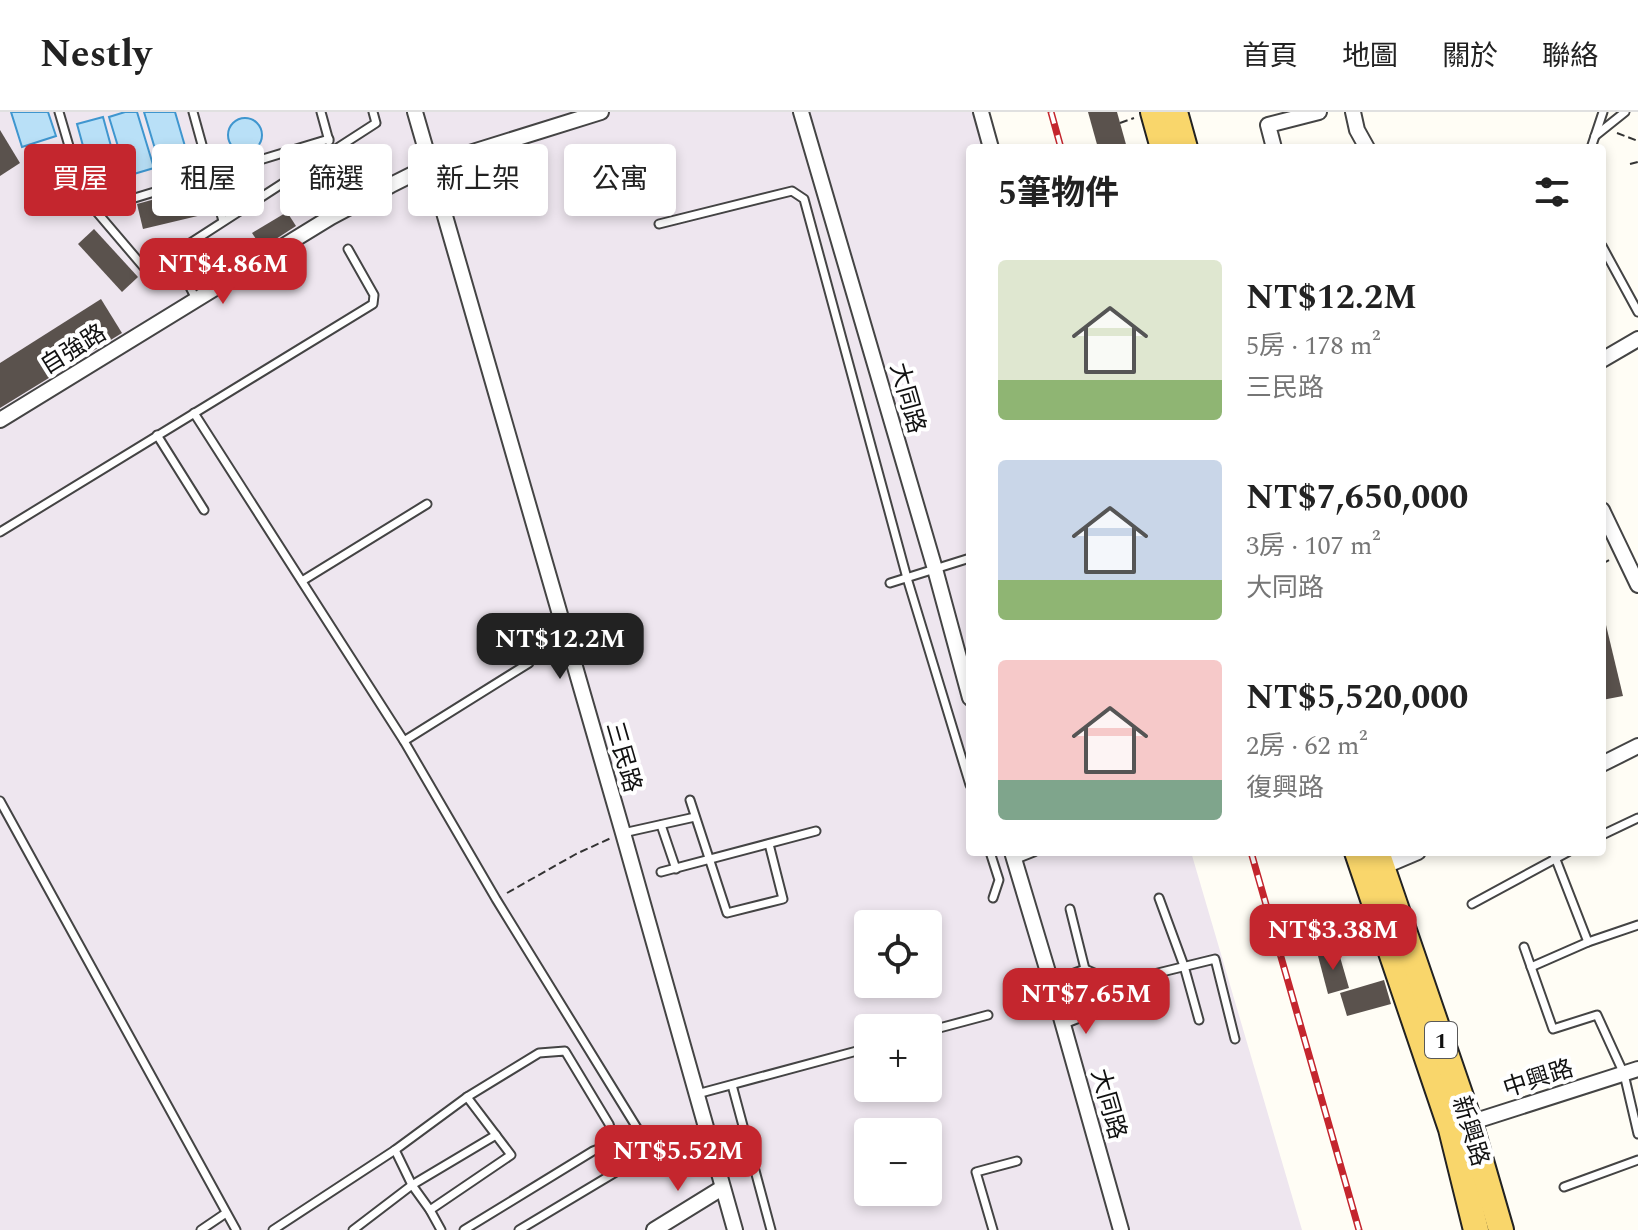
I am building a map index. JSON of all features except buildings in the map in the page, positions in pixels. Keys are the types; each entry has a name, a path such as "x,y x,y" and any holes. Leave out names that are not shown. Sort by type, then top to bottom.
{"main road":[{"path":"1175,112 1184,144"},
{"path":"1147,114 1161,144"},
{"name":"新興路","path":"1370,861 1460,1126 1501,1230"},
{"name":"新興路","path":"1460,1126 1476,1230"}],"street":[{"name":"三民路","path":"415,112 425,144"},
{"name":"自強路","path":"498,144 601,112"},
{"name":"大同路","path":"801,112 966,683"},
{"path":"981,112 990,144"},
{"path":"1273,144 1268,125 1319,112"},
{"path":"1353,112 1357,130 1365,144"},
{"name":"自強路","path":"0,420 331,217 408,177"},
{"name":"三民路","path":"446,216 735,1230"},
{"path":"1606,358 1638,339"},
{"path":"1606,518 1638,585"},
{"path":"1606,762 1638,746"},
{"name":"大同路","path":"1013,856 1121,1230"},
{"path":"1370,861 1397,856"},
{"name":"中興路","path":"1460,1126 1631,1071"},
{"path":"654,1230 722,1188"}],"lane":[{"path":"60,112 69,144"},
{"path":"193,112 202,144"},
{"path":"321,112 330,144"},
{"path":"344,144 376,123 373,112"},
{"path":"1592,144 1603,112"},
{"path":"1595,136 1625,112"},
{"path":"264,159 329,139"},
{"path":"100,216 147,271 280,185"},
{"path":"659,224 792,191 804,199 907,578 966,772"},
{"path":"222,216 223,221"},
{"path":"0,532 373,304 374,295 348,249"},
{"path":"1606,253 1638,312"},
{"path":"173,254 196,299"},
{"path":"194,413 404,741 496,899 642,1136 636,1160 519,1230"},
{"path":"157,435 204,510"},
{"path":"302,581 427,504"},
{"path":"890,583 966,559"},
{"path":"404,741 529,663"},
{"path":"690,800 727,913 783,899 769,844"},
{"path":"0,801 236,1230"},
{"path":"623,833 695,817"},
{"path":"1606,833 1638,818"},
{"path":"661,825 676,869"},
{"path":"661,872 816,831"},
{"path":"991,856 999,880 993,898"},
{"path":"1472,904 1552,856"},
{"path":"1554,856 1588,942"},
{"path":"1159,898 1184,966 1199,1020"},
{"path":"1070,909 1085,969"},
{"path":"1531,967 1588,942 1638,925"},
{"path":"1524,947 1553,1029 1597,1015 1631,1071 1638,1134"},
{"path":"1051,982 1085,969 1117,983 1215,959 1235,1039"},
{"path":"1063,1024 1100,1010 1117,983"},
{"path":"942,1027 988,1015"},
{"path":"273,1230 395,1150 467,1097 539,1053 565,1051 609,1124 615,1143 593,1151 464,1230"},
{"path":"697,1094 854,1052"},
{"path":"732,1085 771,1230"},
{"path":"430,1210 511,1155 467,1097"},
{"path":"353,1230 412,1185 496,1135"},
{"path":"395,1150 412,1185 441,1230"},
{"path":"1564,1187 1638,1160"},
{"path":"993,1230 976,1172 1017,1161"},
{"path":"201,1230 226,1213"}],"path":[{"path":"1120,123 1147,114"},
{"path":"1604,129 1638,141"},
{"path":"1630,164 1638,162"},
{"path":"496,899 576,854 623,833"}],"shaded area":[{"path":"0,112 973,112 983,144 966,144 966,856 1192,856 1302,1230 0,1230"}],"water":[{"path":"11,112 48,112 56,136 22,147"},
{"path":"137,112 152,169 136,173 136,144 117,144 109,117"},
{"path":"144,112 175,112 184,144 154,144"},
{"path":"103,117 110,144 82,144 77,124"},
{"path":"238,119 252,119 261,128 259,144 229,142 229,128"}],"railway":[{"path":"1051,112 1060,144"},
{"path":"1252,856 1359,1230"}]}
